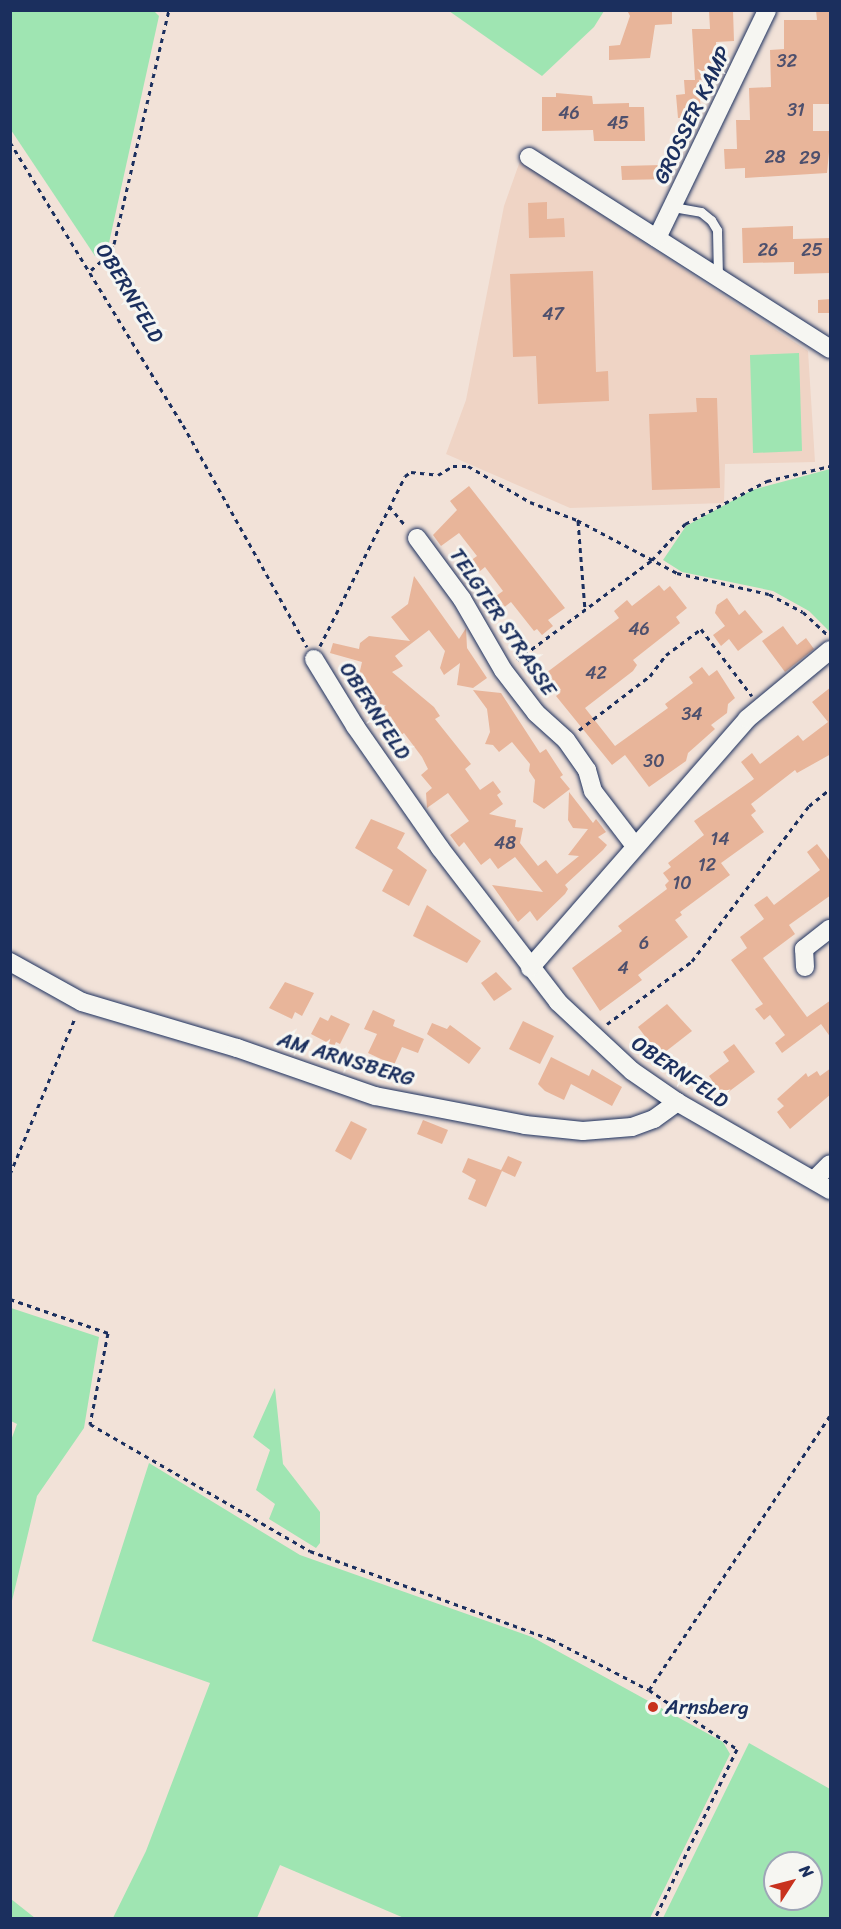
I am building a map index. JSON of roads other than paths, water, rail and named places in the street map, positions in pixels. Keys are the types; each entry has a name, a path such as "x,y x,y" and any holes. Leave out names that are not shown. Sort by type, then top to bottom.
{"street":[{"name":"GROSSER KAMP","path":"657,238 767,10"},
{"path":"529,157 831,349"},
{"name":"TELGTER STRASSE","path":"417,538 462,598 503,670 536,713 566,740 587,770 593,791 636,846"},
{"path":"530,968 760,707 831,650"},
{"name":"OBERNFELD","path":"314,658 421,820 530,968 591,1036 632,1071 677,1102 831,1190"},
{"path":"805,967 804,949 831,929"},
{"name":"AM ARNSBERG","path":"10,962 82,1002 237,1048 375,1096 525,1125 583,1131 632,1127 654,1119 677,1102"},
{"path":"815,1179 831,1164"}],"lane":[{"path":"673,207 701,212 711,220 717,230 718,277"}],"place":[{"name":"Arnsberg","path":"653,1707"}]}
